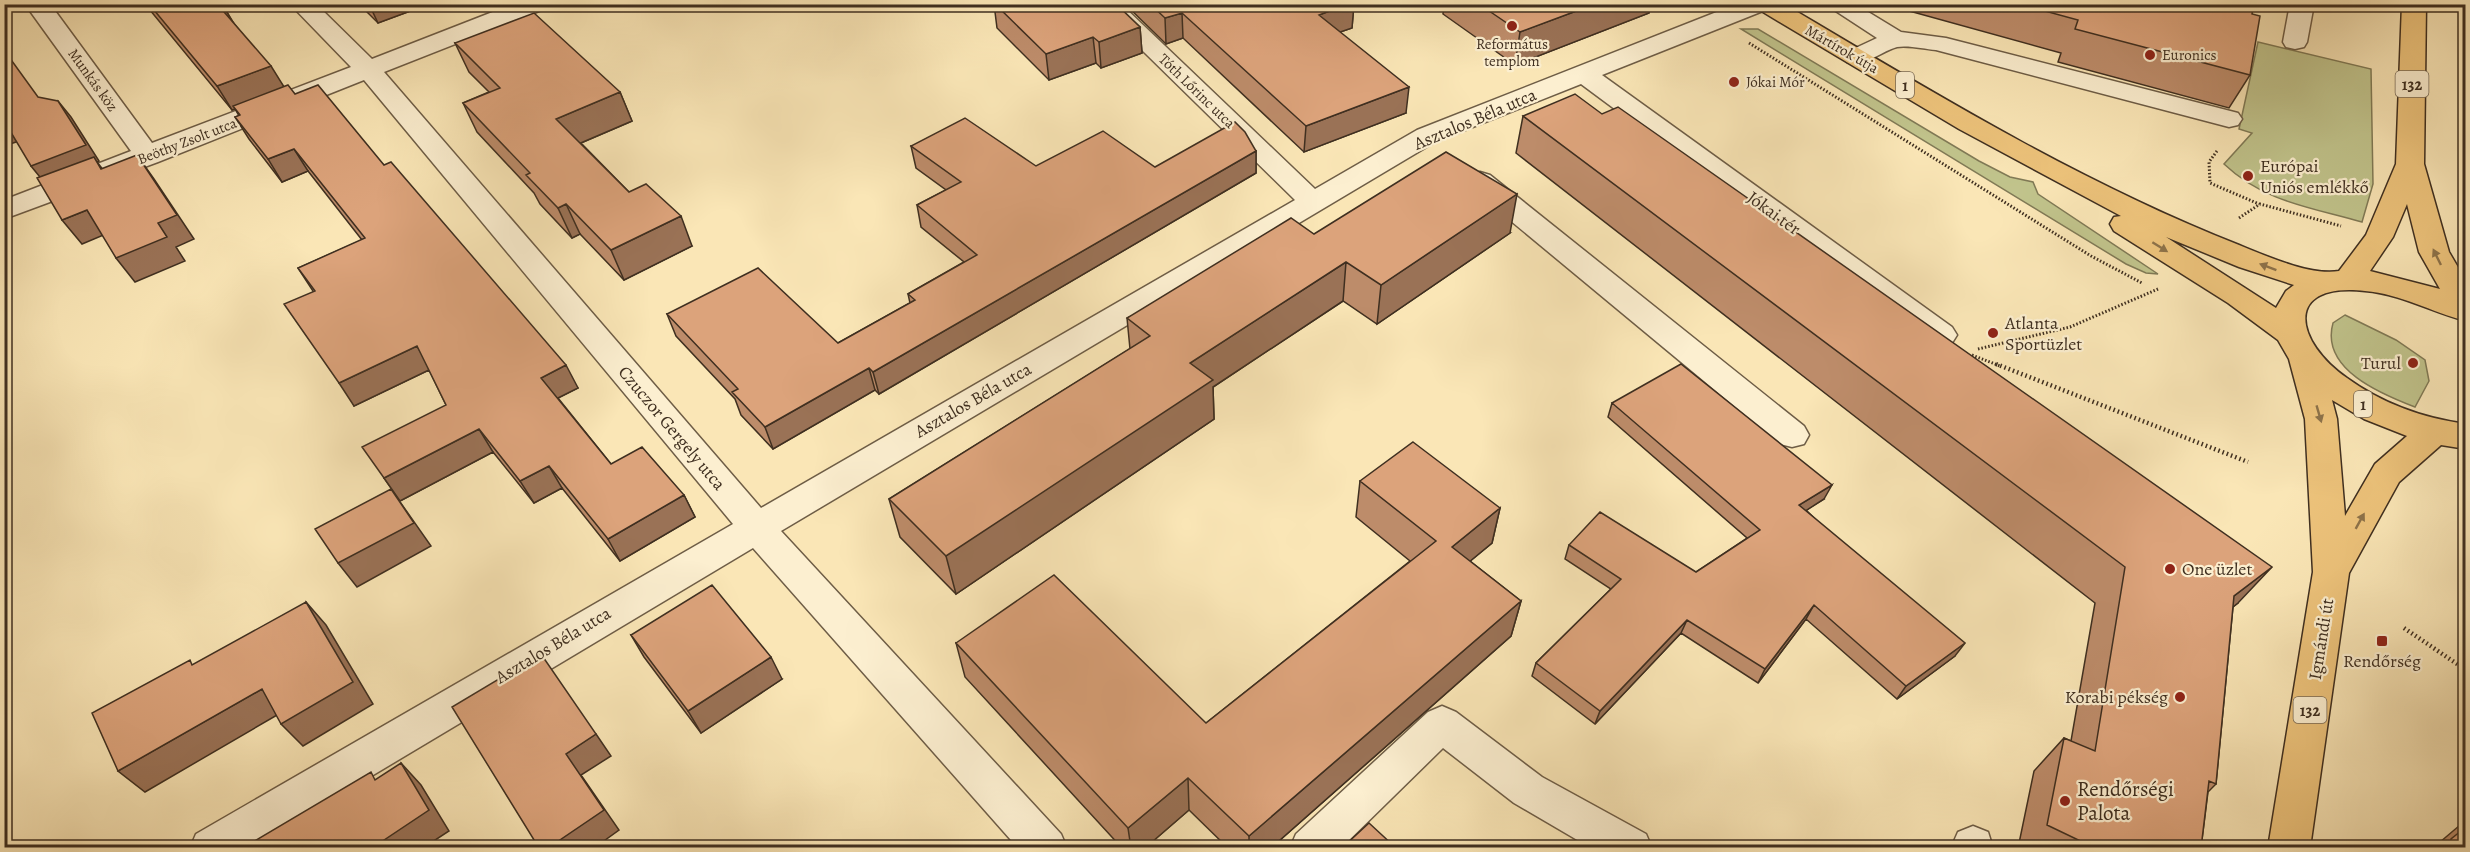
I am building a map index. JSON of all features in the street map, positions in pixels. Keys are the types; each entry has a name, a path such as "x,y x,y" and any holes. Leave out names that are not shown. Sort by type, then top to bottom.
{"main road":[{"name":"Mártírok útja","path":"1766,4 2043,166 2216,247 2278,271 2336,282"},
{"name":"132","path":"2414,4 2410,164 2434,252 2466,309"},
{"name":"132","path":"2336,282 2379,237 2410,164"},
{"name":"Mártírok útja","path":"2043,166 2081,197 2238,296 2297,345"},
{"name":"1","path":"2336,282 2376,282 2407,288 2466,309"},
{"path":"2297,345 2291,307 2298,297 2336,282"},
{"name":"1","path":"2297,345 2331,383 2368,407 2450,434"},
{"name":"Igmándi út","path":"2289,848 2331,572 2321,419 2297,345"},
{"name":"Igmándi út","path":"2331,572 2387,473 2450,434"}],"street":[{"name":"Munkás köz","path":"37,4 148,156"},
{"name":"Czuczor Gergely utca","path":"302,4 370,71 755,526 1046,848"},
{"name":"Beöthy Zsolt utca","path":"4,210 370,71 536,4"},
{"name":"Tóth Lőrinc utca","path":"1107,4 1312,202"},
{"name":"Asztalos Béla utca","path":"211,848 755,526 1426,136 1760,4"},
{"path":"1837,4 1894,39 1937,44 2229,119"},
{"path":"2295,42 2302,4"},
{"path":"1856,57 1894,39"},
{"name":"Jókai tér","path":"1584,74 1965,352"},
{"path":"1426,136 1792,435"},
{"path":"1311,848 1442,724 1528,790 1631,848"}],"path":[{"path":"1716,22 2091,256 2156,290 2070,327 1965,352"},
{"path":"2234,221 2260,204 2350,228"},
{"path":"1965,352 2248,462"},
{"path":"2404,628 2466,670"}],"green space":[{"path":"1741,29 1758,29 1979,161 2010,177 2033,182 2038,194 2158,274 2146,273 2126,264"},
{"path":"2258,42 2371,69 2373,184 2362,222 2288,202 2255,187 2224,164 2252,133 2239,129"},
{"path":"2345,315 2396,340 2425,360 2429,381 2415,407 2371,387 2344,366 2336,354 2331,339 2333,323"}],"building":[{"path":"149,4 220,4 218,5 271,66 217,86"},
{"path":"995,4 1116,4 1140,27 1099,42 1093,37 1046,54"},
{"path":"1150,4 1348,4 1319,15 1409,87 1306,126 1182,13 1165,18"},
{"path":"1479,4 1595,4 1520,32"},
{"path":"2019,4 2253,4 2252,14 2260,16 2250,75 2075,29 2078,20"},
{"path":"534,13 620,92 556,119 629,192 646,184 681,216 611,250 566,204 558,208 526,175 530,173 463,103 500,88 455,43"},
{"path":"4,50 38,97 58,101 86,145 31,166 6,124 4,125"},
{"path":"288,85 295,94 318,85 384,165 391,162 566,365 541,378 611,464 642,447 684,495 608,539 549,466 520,481 479,429 384,478 362,447 446,405 417,346 339,383 284,304 315,291 298,268 365,238 294,149 268,159 235,117 240,115 233,106"},
{"path":"1575,94 1602,114 1618,107 2272,567 2234,596 2216,784 2209,781 2201,848 2095,848 2047,825 2064,738 2095,751 2125,567 1523,116"},
{"path":"965,118 1036,166 1103,131 1155,167 1235,122 1245,132 1256,151 873,372 869,368 765,427 732,392 738,389 667,314 758,268 838,343 915,300 908,294 977,255 917,205 961,182 911,146"},
{"path":"1446,152 1517,194 1381,285 1346,262 1190,363 1213,380 946,556 889,499 1150,336 1127,318 1291,218 1314,234"},
{"path":"137,155 177,215 158,223 167,237 116,258 87,210 62,220 37,178 94,157 101,169"},
{"path":"1681,364 1832,485 1799,505 1965,643 1906,686 1814,605 1765,669 1687,620 1600,711 1536,663 1621,579 1569,545 1600,512 1696,572 1760,530 1612,403"},
{"path":"1413,442 1500,508 1452,547 1521,601 1249,836 1188,778 1128,828 956,643 1054,575 1206,723 1436,541 1360,481"},
{"path":"391,489 414,523 338,563 315,529"},
{"path":"712,585 771,657 688,711 631,635"},
{"path":"306,602 353,682 281,724 262,689 118,771 92,713 190,660 192,665"},
{"path":"541,654 596,734 566,754 604,810 548,848 539,848 452,707"},
{"path":"401,763 429,810 372,848 243,848 371,772 375,780"},
{"path":"1369,823 1396,848 1342,848"},
{"path":"2466,827 2466,848 2449,848 2451,839"}],"place":[{"name":"Református templom","path":"1512,26"},
{"name":"Euronics","path":"2150,55"},
{"name":"Jókai Mór","path":"1734,82"},
{"name":"Európai Uniós emlékkő","path":"2248,176"},
{"name":"Atlanta Sportüzlet","path":"1993,333"},
{"name":"Turul","path":"2413,363"},
{"name":"One üzlet","path":"2170,569"},
{"name":"Rendőrség","path":"2382,641"},
{"name":"Korabi pékség","path":"2180,697"},
{"name":"Rendőrségi Palota","path":"2065,801"}]}
